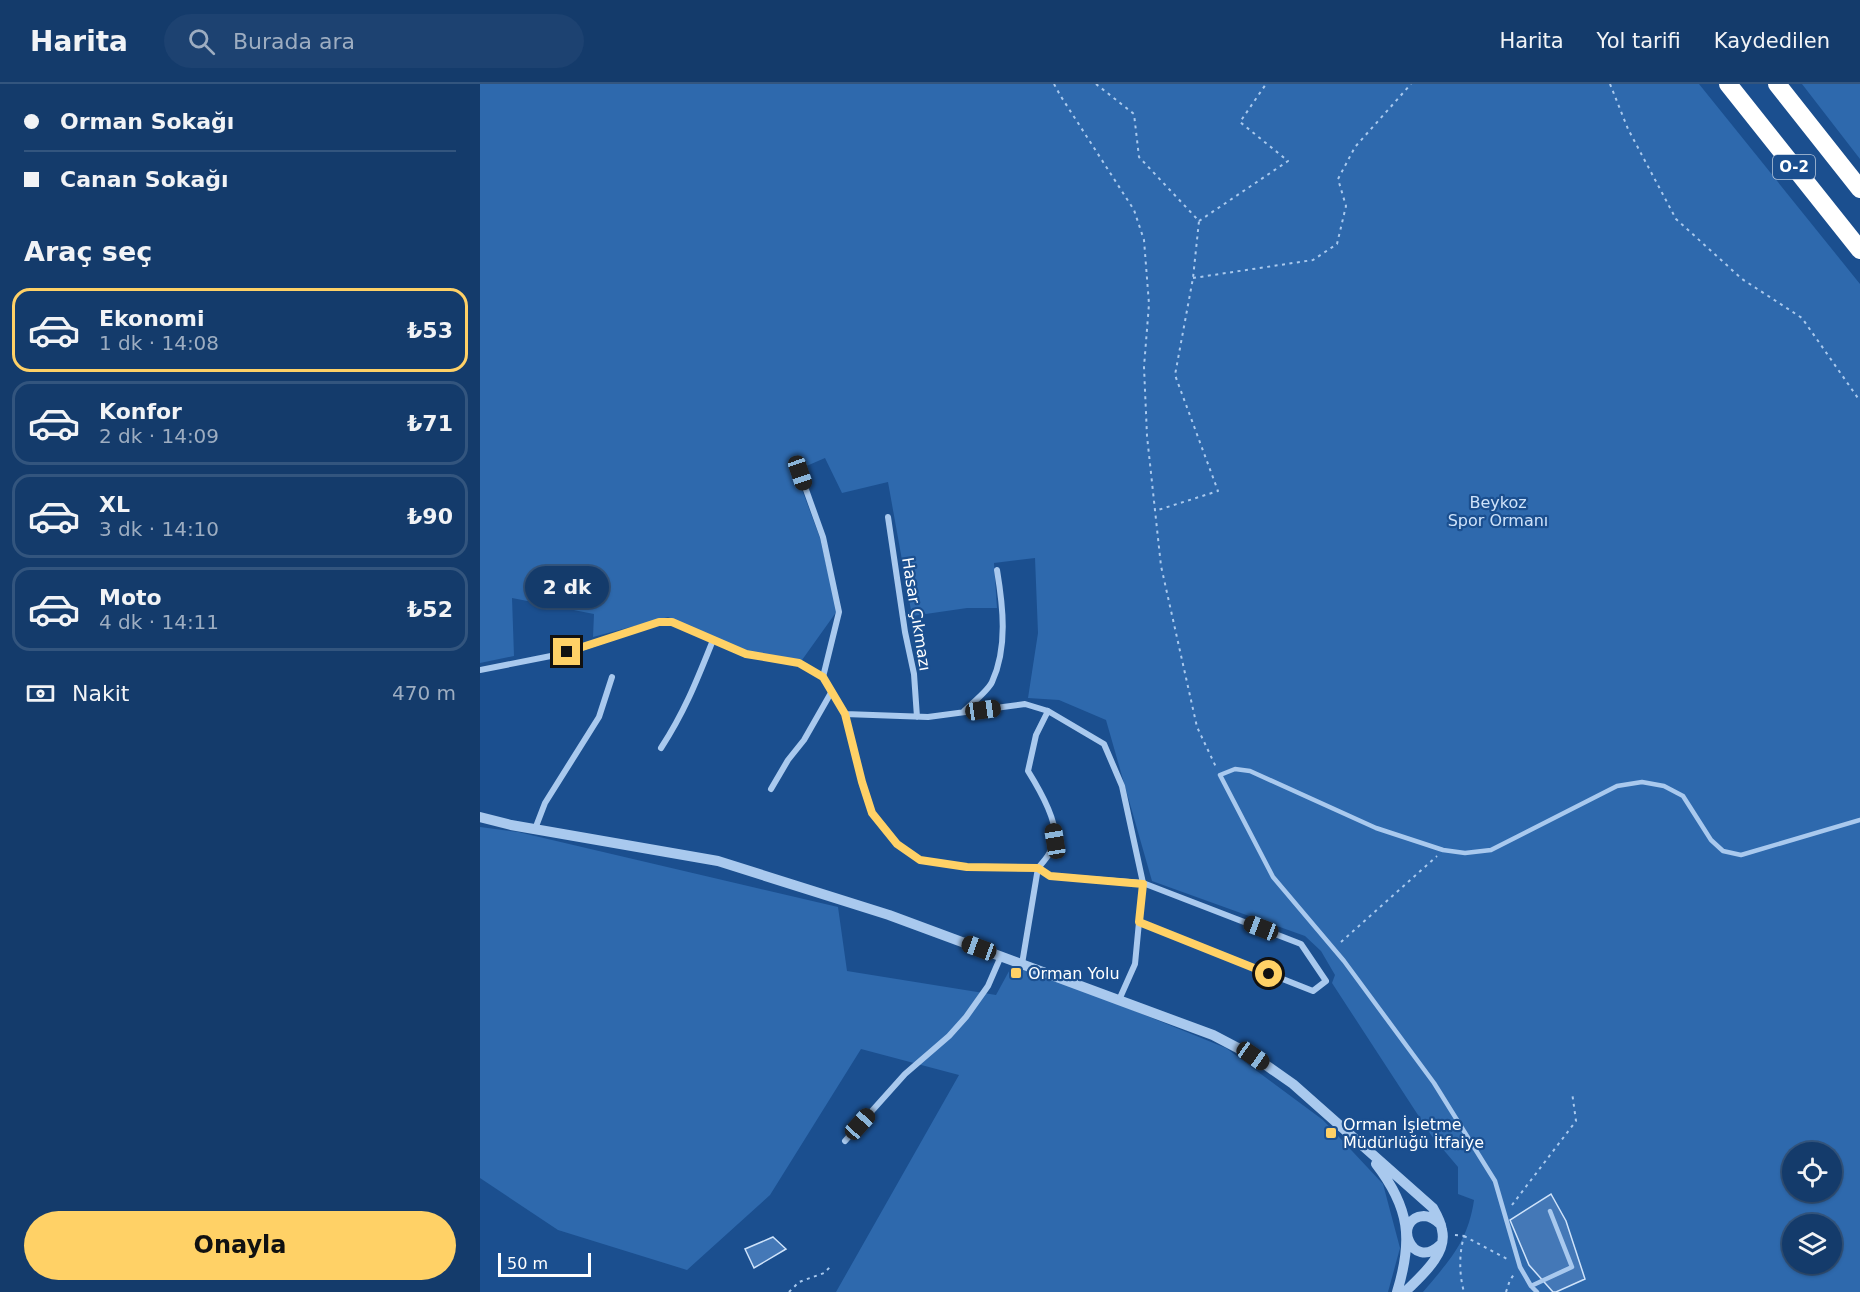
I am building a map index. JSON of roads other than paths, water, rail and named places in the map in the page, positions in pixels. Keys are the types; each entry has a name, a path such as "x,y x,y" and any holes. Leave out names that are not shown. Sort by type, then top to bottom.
{"highway":[{"name":"O-2","path":"1728,84 1860,250"},
{"name":"O-2","path":"1777,84 1860,189"}],"street":[{"path":"800,473 823,537 839,612 823,677"},
{"name":"Hasar Çıkmazı","path":"888,517 905,632 914,674 917,717"},
{"path":"962,712 992,684 1001,653 1003,609 997,570"},
{"path":"480,670 567,652 659,622 672,622 746,654 799,663 823,677 845,714 872,813 897,844 920,860 967,867 1038,868 1050,876 1143,884 1301,944 1326,981 1313,991 1139,922"},
{"path":"661,748 691,696 713,640"},
{"path":"535,829 545,803 599,717 612,677"},
{"path":"771,789 788,760 804,740 832,691"},
{"path":"845,714 928,717 1025,704 1048,711 1104,744 1122,786 1143,884 1135,964 1119,1000"},
{"path":"1023,964 1038,868 1048,856 1055,841 1052,818 1042,793 1028,771 1036,735 1048,711"},
{"path":"480,817 535,829 718,861 889,915 1214,1035 1253,1056 1293,1084 1424,1198 1433,1208 1443,1233 1436,1249 1425,1252 1414,1248 1409,1243 1401,1206 1389,1181 1365,1149"},
{"path":"845,1141 905,1074 949,1036 966,1017 988,986 1001,956"},
{"path":"1397,1292 1404,1269 1407,1234 1411,1222 1420,1217 1431,1217 1440,1223 1443,1233 1439,1251 1424,1273 1405,1292"}],"lane":[{"path":"1537,1292 1520,1267 1495,1181 1434,1083 1334,948 1273,877 1220,775 1235,769 1250,771 1376,828 1443,850 1465,853 1491,850 1617,786 1642,782 1664,786 1683,796 1711,840 1723,851 1741,855 1860,820"},
{"path":"1531,1286 1572,1267 1550,1211"}],"place":[{"name":"Orman Yolu","path":"1016,973"},
{"name":"Orman İşletme Müdürlüğü İtfaiye","path":"1331,1133"}],"park label":[{"name":"Beykoz Spor Ormanı","path":"1498,511"}]}
